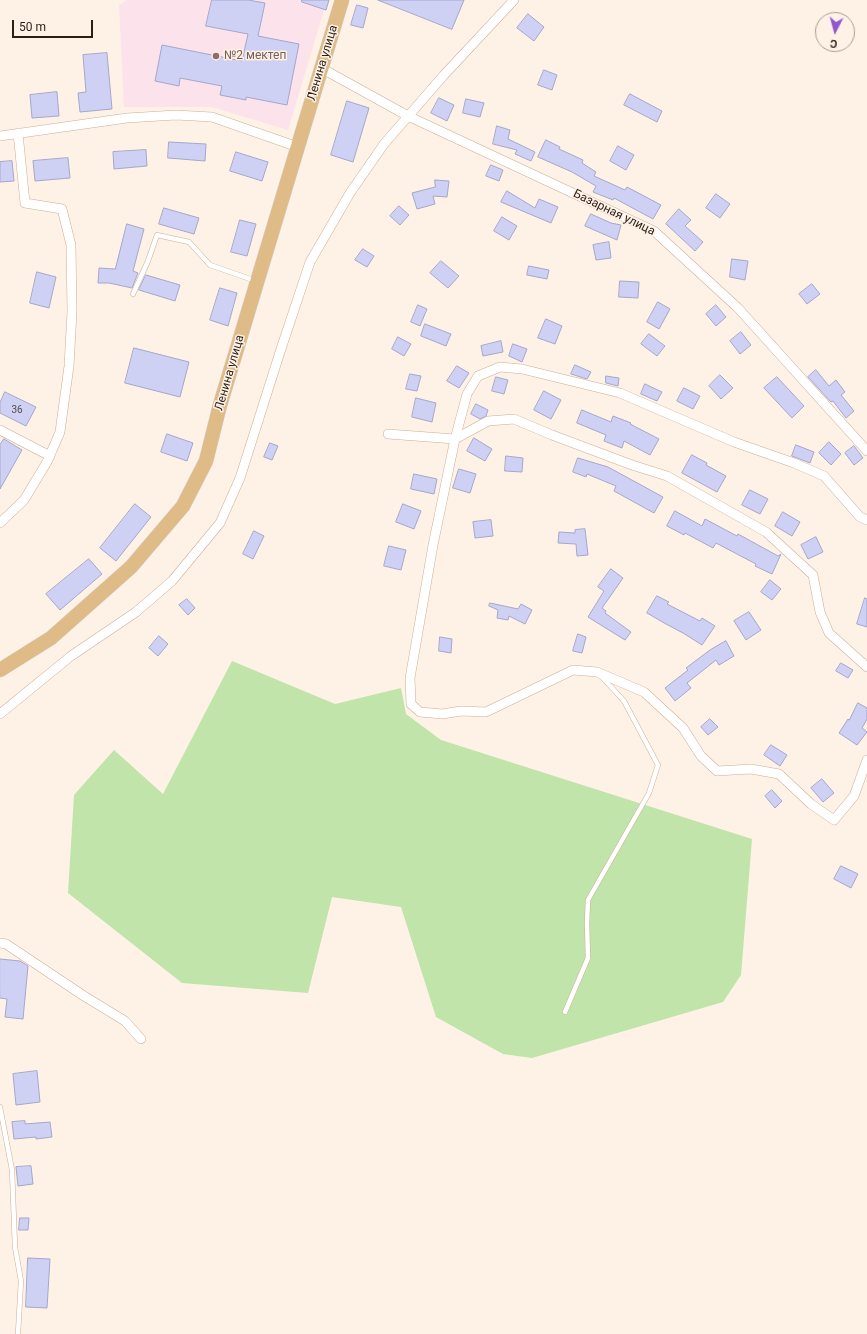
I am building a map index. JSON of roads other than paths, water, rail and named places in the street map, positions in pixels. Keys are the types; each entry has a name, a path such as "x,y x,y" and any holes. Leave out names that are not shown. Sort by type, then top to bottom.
{"main road":[{"name":"Ленина улица","path":"0,670 51,638 131,567 183,506 206,461 220,406 342,0"}],"street":[{"path":"0,714 72,656 136,612 172,581 220,523 240,478 310,262 350,193 384,144 444,75 514,0"},
{"name":"Базарная улица","path":"322,68 408,116 654,231 738,308 867,450"},
{"path":"0,136 127,118 176,115 212,117 298,147"},
{"path":"0,523 24,500 50,456 60,432 69,366 72,312 71,245 62,209 25,203 18,133"},
{"path":"867,520 860,517 824,476 794,463 734,442 620,393 522,368 500,367 478,376 467,394 455,438 433,545 410,678 411,704 420,712 442,714 461,710 486,712 573,670 597,672 644,692 683,728 701,756 717,771 751,769 779,774 811,804 834,820 854,796 867,760"},
{"path":"388,434 455,438 488,421 514,419 624,463 667,476 766,532 813,575 820,612 829,633 867,667"},
{"path":"0,430 50,456"},
{"path":"0,943 6,944 125,1022 141,1039"}],"lane":[{"path":"133,294 148,261 157,235 189,242 210,265 257,282"},
{"path":"565,1012 588,958 588,900 649,793 658,765 624,701 597,672"},
{"path":"0,1107 12,1170 15,1247 21,1281 18,1334"}],"place":[{"name":"№2 мектеп","path":"216,56"}]}
